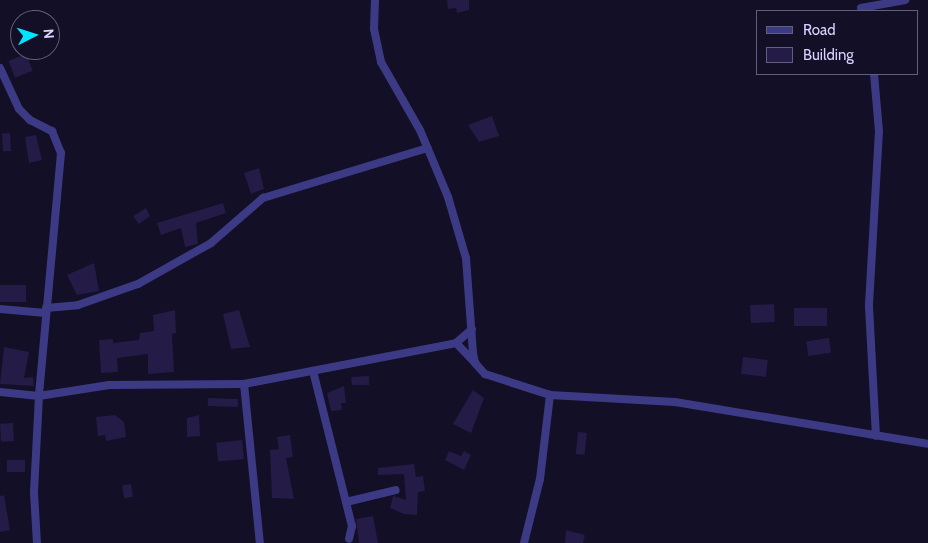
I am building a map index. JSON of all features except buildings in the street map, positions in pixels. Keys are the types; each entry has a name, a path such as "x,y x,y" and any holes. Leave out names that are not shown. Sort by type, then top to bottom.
{"street":[{"path":"375,0 374,29 381,62 428,148 466,258 476,363"},
{"path":"861,6 905,0"},
{"path":"0,68 19,109 30,120 52,131 61,153 39,396 34,493 37,543"},
{"path":"874,75 879,131 869,307 876,436"},
{"path":"0,309 46,310 78,305 138,284 212,243 263,198 428,148"},
{"path":"0,392 39,396 109,385 244,384 456,343 472,329"},
{"path":"456,343 485,374 550,395 675,402 928,444"},
{"path":"313,371 352,526 349,539"},
{"path":"244,384 260,543"},
{"path":"524,543 540,479 550,395"},
{"path":"346,502 396,490"}]}
